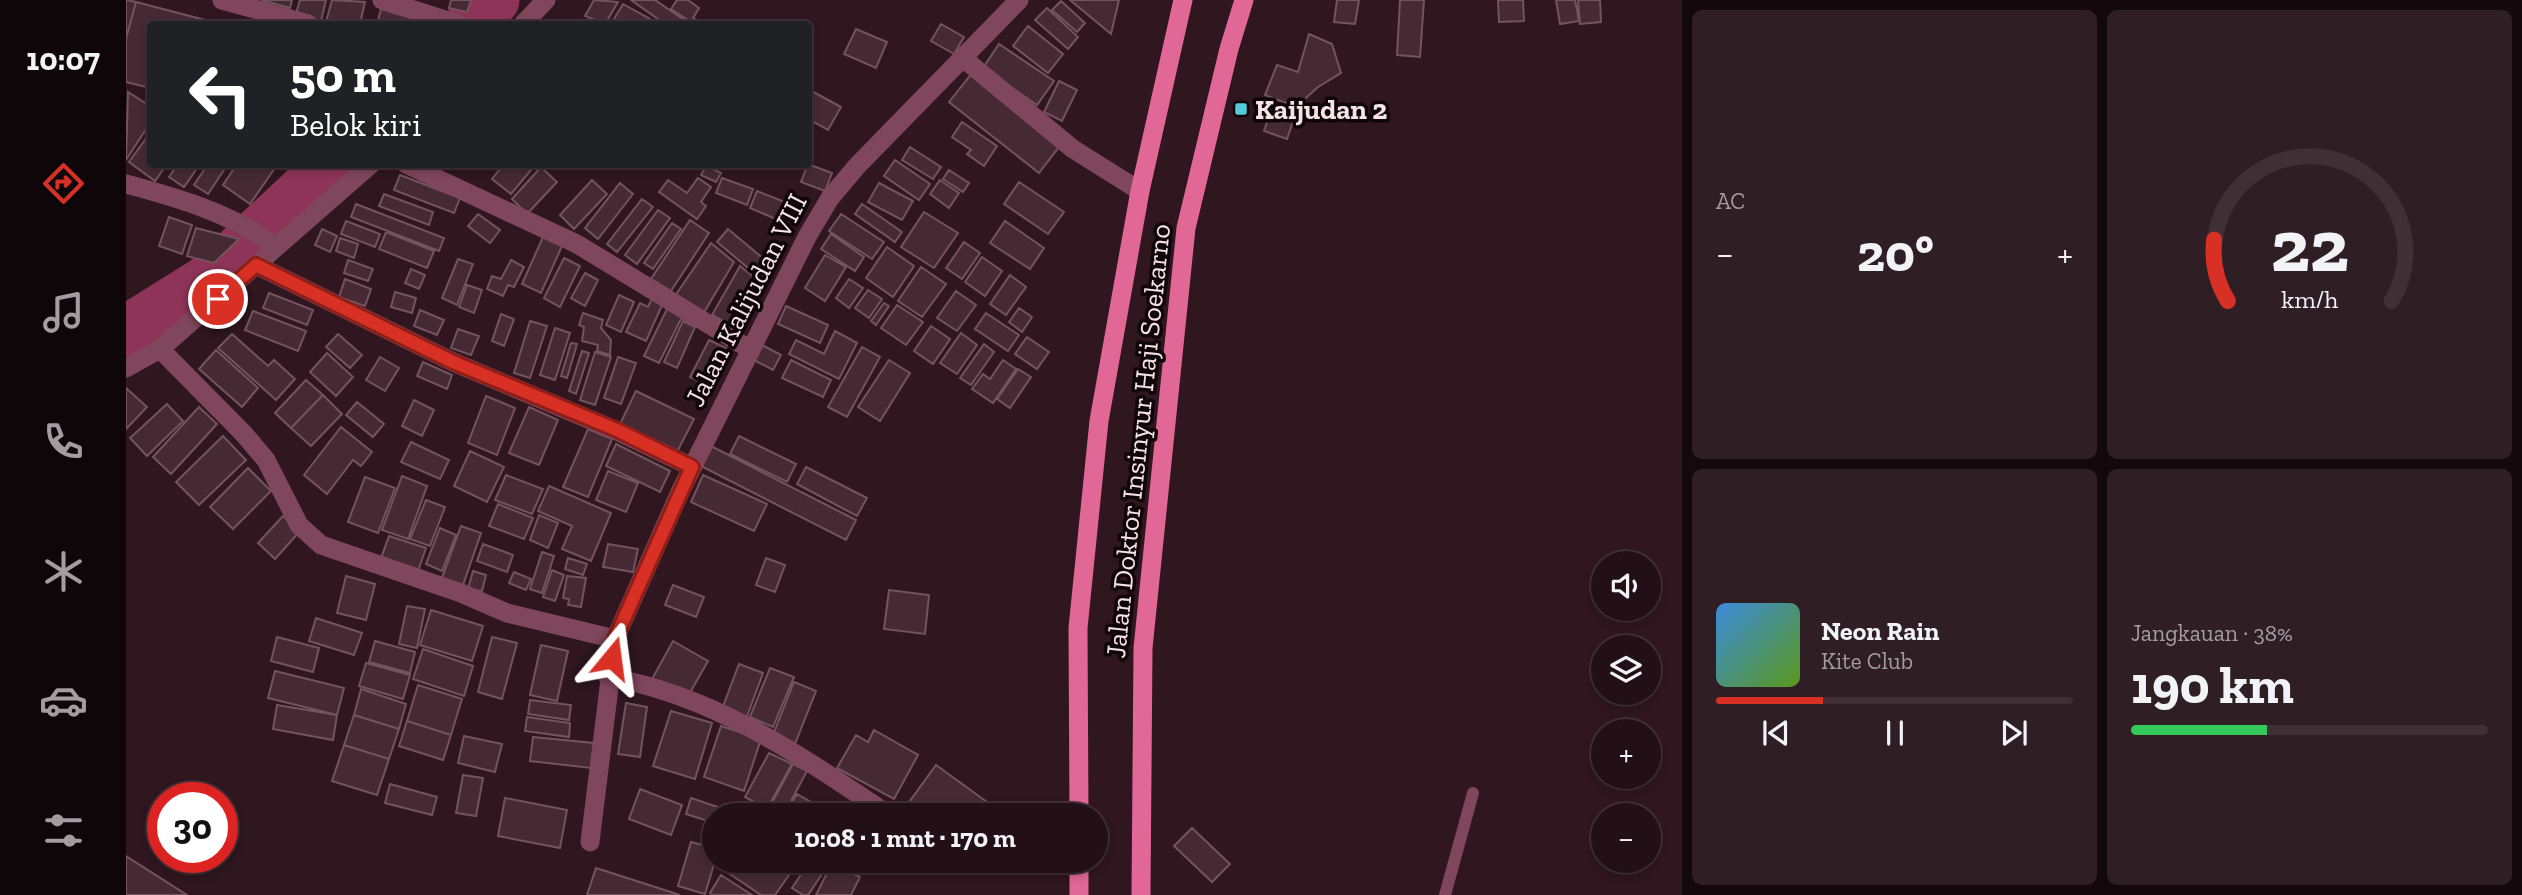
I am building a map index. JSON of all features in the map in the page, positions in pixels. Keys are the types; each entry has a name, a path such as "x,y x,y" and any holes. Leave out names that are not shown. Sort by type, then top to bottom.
{"main road":[{"name":"Jalan Doktor Insinyur Haji Soekarno","path":"1079,803 1078,628 1099,422 1140,191 1182,0"},
{"name":"Jalan Doktor Insinyur Haji Soekarno","path":"1141,895 1143,648 1186,228 1229,49 1244,0"},
{"path":"1079,873 1079,895"}],"street":[{"path":"222,0 297,21"},
{"path":"382,0 450,21"},
{"path":"526,21 546,0"},
{"name":"Jalan Kalijudan VIII","path":"590,842 608,677 615,639 692,467 808,235 830,198 1019,0"},
{"path":"964,59 1073,149 1140,191"},
{"path":"126,368 160,349 256,265 271,243 366,168"},
{"path":"415,168 577,244 751,350"},
{"path":"126,184 176,198 249,228 271,243"},
{"path":"256,265 453,362 617,430 692,467"},
{"path":"160,349 266,460 299,524 321,545 461,593 507,613 615,639"},
{"path":"608,677 664,689 752,727 871,803"}],"lane":[{"path":"1445,895 1473,793"}],"building":[{"path":"126,0 136,2 126,39"},
{"path":"261,0 292,0 290,8"},
{"path":"300,0 326,0 321,21 296,14"},
{"path":"332,0 365,2 361,21 326,21"},
{"path":"451,0 471,0 467,12 449,8"},
{"path":"594,0 618,2 607,21 585,16"},
{"path":"631,0 655,0 686,21 661,21"},
{"path":"677,0 688,0 699,8 693,18 697,20 689,21 671,9"},
{"path":"1070,0 1119,0 1111,34"},
{"path":"1337,0 1359,0 1355,24 1334,22"},
{"path":"1400,0 1424,0 1420,57 1397,55"},
{"path":"1498,0 1523,0 1524,21 1499,22"},
{"path":"1556,0 1575,0 1579,21 1560,24"},
{"path":"1578,0 1600,0 1601,22 1580,24"},
{"path":"1061,1 1085,23 1077,32 1052,10"},
{"path":"136,2 209,21 147,21 147,87 126,82 126,39"},
{"path":"623,4 654,21 613,21"},
{"path":"1047,8 1078,37 1068,49 1035,20"},
{"path":"381,9 422,21 378,21"},
{"path":"941,24 964,37 954,54 931,41"},
{"path":"1028,26 1063,54 1048,73 1013,46"},
{"path":"856,29 887,42 876,68 844,54"},
{"path":"1309,34 1332,44 1341,73 1318,87 1296,107 1265,95 1277,65 1298,72"},
{"path":"999,44 1054,81 1037,105 983,68"},
{"path":"973,72 1062,143 1039,173 949,102"},
{"path":"1059,81 1077,90 1062,121 1044,112"},
{"path":"812,91 841,107 828,130 812,121"},
{"path":"128,92 147,104 147,128 126,160"},
{"path":"1272,108 1295,116 1287,139 1264,131"},
{"path":"962,122 997,146 984,166 967,154 971,150 952,137"},
{"path":"147,137 147,168 164,168 155,181 129,162"},
{"path":"910,147 941,167 933,179 902,160"},
{"path":"895,160 930,184 919,200 884,176"},
{"path":"812,166 832,173 825,191 801,182 806,168 812,168"},
{"path":"175,168 197,168 184,187 169,177"},
{"path":"205,168 225,168 208,194 194,185"},
{"path":"234,168 275,168 250,204 223,185"},
{"path":"501,168 533,168 511,194 492,179"},
{"path":"540,168 557,182 527,214 512,199"},
{"path":"705,168 721,173 716,182 701,175"},
{"path":"949,170 969,183 963,192 943,179"},
{"path":"400,175 460,198 454,213 394,190"},
{"path":"698,178 711,187 701,202 706,206 697,219 659,192 668,180 687,193"},
{"path":"722,178 753,189 747,205 716,193"},
{"path":"592,180 607,194 574,229 560,215"},
{"path":"940,180 959,193 949,208 930,194"},
{"path":"1019,182 1064,212 1048,234 1004,204"},
{"path":"620,183 633,194 598,239 585,228"},
{"path":"879,183 913,201 902,220 868,202"},
{"path":"757,191 785,202 778,220 750,208"},
{"path":"384,194 433,212 429,225 379,206"},
{"path":"642,199 653,207 617,252 607,244"},
{"path":"356,204 444,238 439,251 351,217"},
{"path":"862,204 902,232 895,242 855,214"},
{"path":"658,210 670,218 637,264 625,255"},
{"path":"924,212 958,233 934,268 901,247"},
{"path":"478,214 500,230 490,243 468,226"},
{"path":"841,214 884,242 872,259 829,231"},
{"path":"169,217 192,225 182,254 159,246"},
{"path":"690,220 709,233 671,291 651,279"},
{"path":"346,221 380,234 375,247 341,234"},
{"path":"1005,221 1044,248 1030,269 990,243"},
{"path":"672,223 681,229 653,269 644,263"},
{"path":"196,228 239,239 214,263 187,256"},
{"path":"322,229 337,236 330,252 315,245"},
{"path":"728,229 771,265 760,278 717,242"},
{"path":"386,232 434,251 427,268 379,249"},
{"path":"831,234 864,257 855,271 821,249"},
{"path":"543,237 562,246 541,293 522,284"},
{"path":"340,238 358,244 354,258 336,251"},
{"path":"964,242 980,253 962,279 946,268"},
{"path":"711,243 734,262 703,314 675,296"},
{"path":"887,247 914,266 893,297 866,278"},
{"path":"825,255 846,267 825,301 805,288"},
{"path":"982,257 1002,271 985,296 965,282"},
{"path":"564,258 580,266 560,307 544,298"},
{"path":"458,259 473,264 457,305 442,298"},
{"path":"348,260 373,269 368,281 344,273"},
{"path":"511,260 524,267 514,287 508,285 503,296 487,289 492,276 501,279"},
{"path":"740,266 765,286 741,331 712,315"},
{"path":"921,267 946,284 922,317 898,301"},
{"path":"411,269 425,275 419,289 405,283"},
{"path":"585,273 598,280 585,306 571,298"},
{"path":"1010,275 1026,287 1006,315 990,304"},
{"path":"345,279 371,289 365,306 339,297"},
{"path":"849,279 863,288 849,308 836,298"},
{"path":"467,285 482,290 474,313 459,307"},
{"path":"868,290 882,299 869,318 855,308"},
{"path":"956,291 976,305 957,331 937,318"},
{"path":"395,292 416,298 412,313 391,307"},
{"path":"269,293 313,310 307,325 263,308"},
{"path":"619,295 634,302 621,332 606,325"},
{"path":"652,298 663,303 646,341 626,332 640,303 648,307"},
{"path":"884,303 889,306 876,325 871,321"},
{"path":"897,305 923,322 906,345 881,328"},
{"path":"786,306 828,325 820,343 778,324"},
{"path":"1019,308 1032,317 1022,332 1009,322"},
{"path":"667,309 682,317 659,363 644,356"},
{"path":"420,310 444,320 437,335 414,326"},
{"path":"253,311 306,331 298,351 245,330"},
{"path":"583,313 603,320 601,328 611,340 610,355 597,351 598,345 582,341 584,327 579,325"},
{"path":"986,313 1019,335 1008,351 975,329"},
{"path":"501,314 514,319 504,346 492,341"},
{"path":"530,321 547,326 530,378 514,373"},
{"path":"683,321 695,327 677,368 664,362"},
{"path":"931,326 950,339 933,364 914,351"},
{"path":"555,328 570,333 555,380 540,375"},
{"path":"458,329 479,336 471,355 451,348"},
{"path":"835,331 857,343 839,379 789,354 796,340 824,354"},
{"path":"961,333 977,345 957,374 940,363"},
{"path":"232,334 268,366 274,360 295,379 276,400 218,348"},
{"path":"338,334 362,355 350,368 326,347"},
{"path":"1027,337 1049,352 1037,369 1015,354"},
{"path":"709,340 726,348 708,386 690,377"},
{"path":"571,343 577,344 567,378 561,376"},
{"path":"984,344 994,352 971,385 960,378"},
{"path":"762,345 781,355 773,370 754,360"},
{"path":"862,347 880,357 847,417 828,407"},
{"path":"216,350 258,388 242,407 199,369"},
{"path":"582,351 589,353 576,394 569,391"},
{"path":"595,352 611,357 595,405 580,400"},
{"path":"327,353 353,377 336,396 310,372"},
{"path":"380,357 399,368 385,391 366,380"},
{"path":"618,357 636,363 621,404 604,398"},
{"path":"791,360 831,380 823,397 782,378"},
{"path":"889,360 910,373 880,421 858,407"},
{"path":"1003,360 1016,369 993,403 972,389 983,374 990,379"},
{"path":"423,362 452,375 447,389 417,376"},
{"path":"1018,369 1031,377 1010,408 997,399"},
{"path":"306,380 323,395 291,428 275,413"},
{"path":"126,388 147,407 126,429"},
{"path":"636,391 694,419 677,452 620,424"},
{"path":"323,395 342,414 311,446 291,428"},
{"path":"486,396 515,408 497,455 468,443"},
{"path":"414,400 434,410 422,436 402,426"},
{"path":"357,402 384,424 373,437 346,415"},
{"path":"167,404 183,421 147,456 130,438"},
{"path":"199,407 217,424 171,474 153,457"},
{"path":"529,407 558,420 539,465 509,453"},
{"path":"341,427 372,452 361,466 353,460 327,494 304,475"},
{"path":"588,429 612,439 588,497 563,487"},
{"path":"223,436 246,460 199,505 176,482"},
{"path":"739,436 796,464 787,482 730,454"},
{"path":"411,442 449,460 440,479 401,462"},
{"path":"616,444 670,471 660,492 606,466"},
{"path":"707,444 856,520 846,540 697,464"},
{"path":"470,451 504,467 487,502 454,486"},
{"path":"806,467 867,498 857,516 797,484"},
{"path":"248,468 271,491 233,529 210,507"},
{"path":"608,471 638,483 626,512 596,500"},
{"path":"506,475 543,489 532,514 495,500"},
{"path":"703,475 767,504 754,531 691,502"},
{"path":"402,476 427,486 408,539 382,530"},
{"path":"365,477 395,488 378,533 348,522"},
{"path":"549,486 611,513 591,561 562,549 572,526 538,511"},
{"path":"426,500 445,507 430,546 410,539"},
{"path":"498,504 533,518 524,539 489,526"},
{"path":"539,515 558,523 548,548 530,540"},
{"path":"283,516 300,531 275,559 258,543"},
{"path":"461,526 481,533 463,585 442,578"},
{"path":"440,528 456,535 442,571 426,564"},
{"path":"389,536 426,548 417,574 380,561"},
{"path":"483,544 513,555 507,572 477,561"},
{"path":"608,544 638,549 633,572 603,567"},
{"path":"542,552 554,556 542,593 530,589"},
{"path":"568,558 587,564 583,575 565,569"},
{"path":"766,558 785,565 775,592 756,585"},
{"path":"552,570 564,575 555,601 543,597"},
{"path":"473,571 486,575 482,591 468,589"},
{"path":"514,572 531,579 526,590 509,583"},
{"path":"346,576 375,584 366,620 337,613"},
{"path":"567,576 586,578 581,607 568,605 569,599 563,598"},
{"path":"673,585 704,597 696,617 665,605"},
{"path":"889,590 929,595 925,634 884,629"},
{"path":"407,606 425,609 417,648 399,644"},
{"path":"431,610 483,626 472,661 420,645"},
{"path":"316,618 362,633 354,655 309,641"},
{"path":"277,637 319,648 313,672 271,661"},
{"path":"492,637 517,643 502,699 478,692"},
{"path":"375,641 415,652 410,673 369,662"},
{"path":"673,641 708,661 687,698 652,679"},
{"path":"541,645 568,651 557,701 530,695"},
{"path":"423,649 473,666 464,696 413,679"},
{"path":"366,663 410,675 403,699 359,686"},
{"path":"739,664 763,673 746,719 722,709"},
{"path":"770,668 794,677 773,727 750,717"},
{"path":"275,671 344,688 337,715 268,698"},
{"path":"794,682 816,691 795,744 773,735"},
{"path":"418,685 462,699 451,735 407,721"},
{"path":"361,689 406,704 399,729 354,715"},
{"path":"530,700 571,705 569,720 528,714"},
{"path":"626,703 647,707 640,757 618,754"},
{"path":"277,705 337,715 333,740 273,729"},
{"path":"671,711 712,723 695,779 653,766"},
{"path":"354,715 399,729 389,759 344,745"},
{"path":"527,717 570,723 569,737 525,731"},
{"path":"407,721 451,735 443,760 399,746"},
{"path":"721,726 761,739 744,791 704,777"},
{"path":"874,730 918,755 894,799 837,768 856,735 868,742"},
{"path":"464,736 502,744 495,772 458,763"},
{"path":"533,737 594,743 591,768 530,761"},
{"path":"344,745 389,759 377,795 332,781"},
{"path":"769,753 792,764 770,803 756,803 745,797"},
{"path":"793,764 807,771 790,803 772,803"},
{"path":"936,765 988,803 909,803"},
{"path":"463,775 483,778 476,816 456,813"},
{"path":"390,784 437,797 432,815 385,803"},
{"path":"640,789 682,805 671,835 629,819"},
{"path":"797,794 813,803 792,803"},
{"path":"505,798 567,810 560,848 498,836"},
{"path":"691,798 706,803 702,803 702,819 686,814"},
{"path":"1192,828 1230,864 1212,882 1174,846"},
{"path":"691,842 702,845 702,873 711,873 705,894 678,886"},
{"path":"126,856 147,869 147,873 153,873 187,895 126,895"},
{"path":"596,868 680,895 587,895"},
{"path":"728,873 789,875 775,895 761,895"},
{"path":"802,873 823,873 808,895 792,888"},
{"path":"827,873 852,873 860,877 851,895 816,895"},
{"path":"721,875 752,895 713,895 710,893"}],"waterway":[{"path":"473,21 494,0"},
{"path":"126,331 206,281 328,168"}],"place":[{"name":"Kaijudan 2","path":"1241,109"}],"route":[{"path":"218,299 256,265 453,362 617,430 692,467 615,639 612,658"}]}
